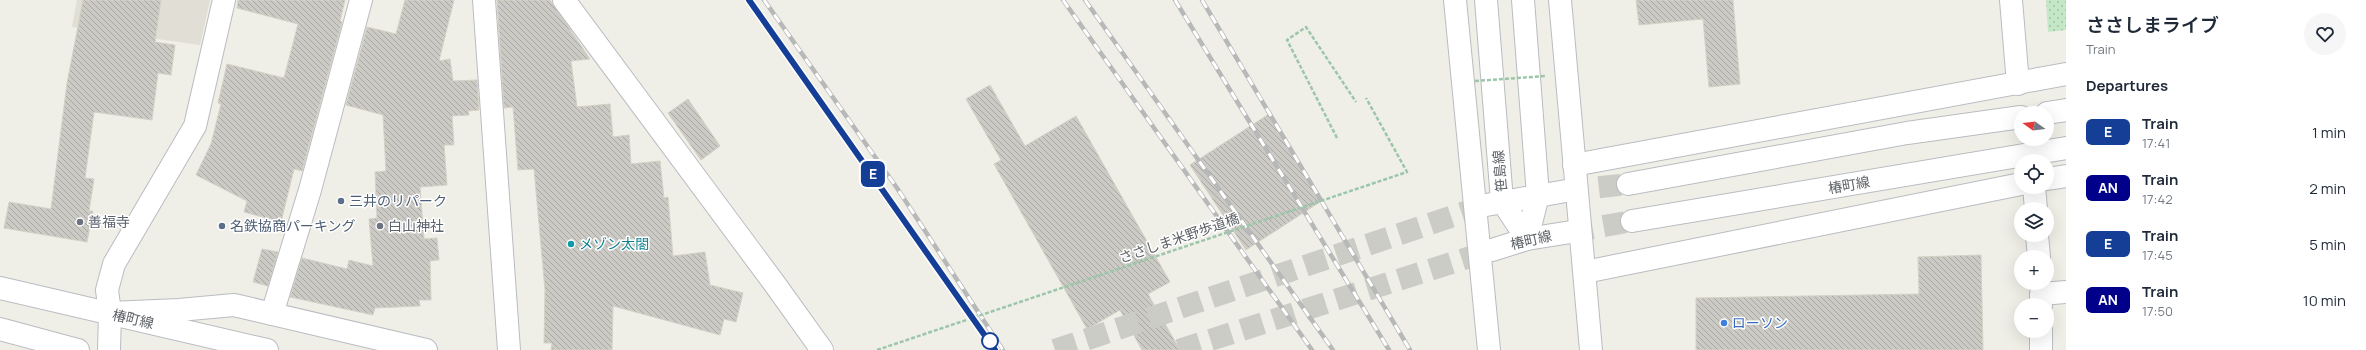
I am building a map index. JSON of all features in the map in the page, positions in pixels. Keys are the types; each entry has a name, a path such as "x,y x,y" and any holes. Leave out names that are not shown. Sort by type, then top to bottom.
{"street":[{"path":"109,350 110,313 107,290 114,264 196,126 224,0"},
{"path":"272,314 310,190 361,0"},
{"path":"484,0 509,350"},
{"path":"564,0 770,276 821,350"},
{"path":"1455,0 1489,350"},
{"name":"笹島線","path":"1486,0 1494,203 1527,239"},
{"path":"1523,0 1538,195 1527,239"},
{"path":"1560,0 1591,350"},
{"path":"2011,0 2018,84"},
{"path":"1574,165 2066,74"},
{"path":"2054,112 2066,110"},
{"path":"1628,184 1907,133 2014,118"},
{"name":"椿町線","path":"1632,221 2066,148"},
{"path":"2054,178 2066,176"},
{"path":"1585,272 2014,185"},
{"path":"1494,203 1566,191"},
{"name":"椿町線","path":"1492,250 1527,239 1571,232"},
{"name":"椿町線","path":"2,287 267,350"},
{"path":"2041,294 2066,292"},
{"path":"110,313 179,310 234,304 426,350"},
{"path":"1,331 78,350"},
{"path":"2041,338 2041,350"}],"path":[{"path":"1337,138 1287,40 1306,27 1356,102"},
{"path":"1475,81 1546,76"},
{"name":"ささしま米野歩道橋","path":"877,350 1407,172 1366,98"}],"shaded area":[{"path":"77,0 210,0 200,45 72,27"}],"green space":[{"path":"2046,0 2066,0 2066,30 2048,32"}],"building":[{"path":"83,0 161,0 155,42 175,45 171,75 158,73 152,120 94,112 85,178 94,179 89,211 93,211 87,242 4,228 9,202 51,209 67,83"},
{"path":"238,0 345,0 340,21 342,22 302,171 294,169 281,222 244,212 247,201 196,175 211,144 221,104 218,103 227,64 284,78 298,24 237,8"},
{"path":"405,0 454,0 439,61 450,59 453,81 477,80 479,110 468,111 469,115 452,116 454,145 444,145 447,185 420,187 424,239 437,238 439,260 430,261 431,300 419,300 420,306 375,308 373,315 290,297 302,258 347,269 349,260 373,266 369,219 377,218 375,172 386,171 383,115 346,105 367,27 396,34"},
{"path":"497,0 550,0 590,59 571,61 577,107 610,104 613,137 629,135 631,164 660,161 664,198 668,197 673,256 705,252 710,285 743,293 736,322 724,319 720,335 613,306 612,350 551,350 552,343 544,343 545,290 534,169 518,170 513,107 504,108"},
{"path":"1636,0 1733,0 1740,84 1709,87 1703,19 1639,25"},
{"path":"990,85 1025,146 1076,116 1170,282 1148,294 1180,350 1142,350 1120,310 1087,329 994,164 1001,160 966,99"},
{"path":"688,99 720,146 701,160 668,113"},
{"path":"1269,114 1323,200 1246,250 1190,165"},
{"path":"262,249 278,252 268,286 253,282"},
{"path":"1981,255 1983,350 1696,350 1696,298 1919,294 1918,257"}],"tunnel":[{"path":"1566,191 1628,184"},
{"path":"1055,350 1486,205"},
{"path":"1571,232 1632,221"},
{"path":"1179,350 1492,250"}],"railway":[{"path":"749,0 995,350"},
{"path":"764,0 897,188 1003,350"},
{"path":"1063,0 1312,350"},
{"path":"1085,0 1333,350"},
{"path":"1175,0 1389,350"},
{"path":"1202,0 1410,350"}],"train":[{"name":"E","path":"749,0 894,204 995,350"}],"place":[{"name":"三井のリパーク","path":"341,201"},
{"name":"善福寺","path":"80,222"},
{"name":"名鉄協商パーキング","path":"222,226"},
{"name":"白山神社","path":"380,226"},
{"name":"メゾン太閤","path":"571,244"},
{"name":"ローソン","path":"1724,323"}]}
